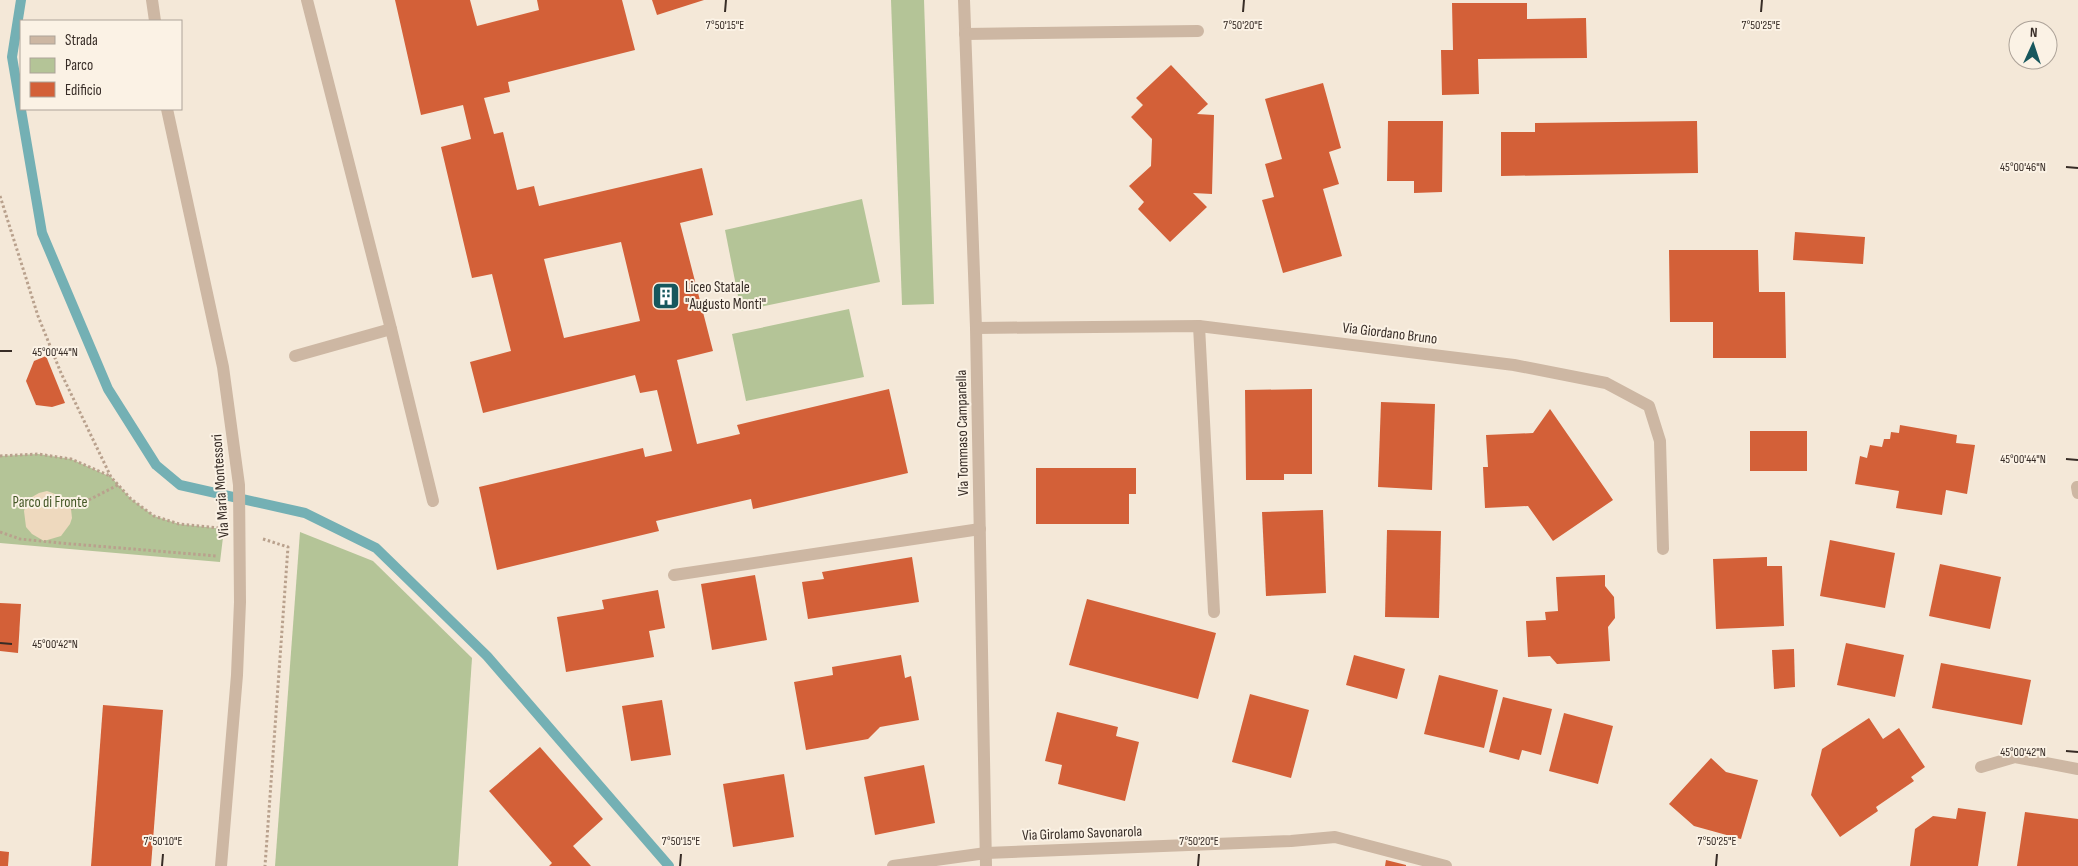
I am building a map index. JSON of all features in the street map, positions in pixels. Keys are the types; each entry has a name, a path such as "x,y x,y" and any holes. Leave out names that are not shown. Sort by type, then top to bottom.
{"street":[{"path":"152,0 155,20"},
{"path":"307,0 433,501"},
{"name":"Via Tommaso Campanella","path":"964,0 976,328 986,860"},
{"path":"965,34 1198,31"},
{"name":"Via Maria Montessori","path":"166,110 223,367 239,486 240,602 237,675 221,866"},
{"path":"1200,326 1214,612"},
{"name":"Via Giordano Bruno","path":"976,328 1200,326 1514,365 1606,383 1649,406 1660,440 1663,549"},
{"path":"296,356 391,329"},
{"path":"2077,487 2078,493"},
{"path":"674,575 980,529"},
{"path":"1981,767 2016,757 2078,769"},
{"name":"Via Girolamo Savonarola","path":"893,866 1335,837 1446,866"}],"path":[{"path":"0,196 38,316 61,373 111,477 131,499 154,516 179,524 224,529"},
{"path":"0,456 38,454 71,459 111,477"},
{"path":"71,509 118,485"},
{"path":"0,532 20,539 218,556"},
{"path":"262,539 288,547 265,866"}],"green space":[{"path":"891,0 924,0 934,304 902,305"},
{"path":"862,199 880,282 741,311 725,230"},
{"path":"849,309 864,377 746,401 732,334"},
{"name":"Parco di Fronte","path":"38,454 71,459 111,477 131,499 154,516 179,524 224,529 220,562 0,543 0,456"},
{"path":"300,532 373,561 472,658 458,866 275,866"}],"shaded area":[{"path":"47,491 63,497 71,509 72,518 61,536 44,541 32,534 26,527 24,511 26,504 32,497"}],"building":[{"name":"Liceo Statale \"Augusto Monti\"","path":"395,0 470,0 477,26 539,10 537,0 622,0 635,50 508,82 510,92 484,98 494,134 503,132 517,190 534,186 539,206 702,168 713,215 680,223 713,351 677,360 697,444 740,434 737,425 889,389 908,473 753,509 751,499 656,521 659,531 497,570 479,487 643,448 645,457 672,451 657,390 640,393 635,375 483,413 470,362 511,351 492,274 472,278 441,147 471,139 463,105 421,115","holes":["621,242 640,321 564,338 544,259"]},
{"path":"652,0 704,0 657,15"},
{"path":"1452,3 1527,3 1527,19 1586,18 1587,58 1478,59 1479,94 1442,95 1441,50 1453,50"},
{"path":"1171,65 1208,104 1197,114 1214,115 1212,194 1193,193 1207,207 1170,242 1138,209 1144,202 1129,186 1151,166 1152,139 1131,117 1143,105 1136,98"},
{"path":"1323,83 1341,148 1329,152 1339,184 1323,189 1342,256 1283,273 1262,200 1274,197 1265,164 1282,159 1265,99"},
{"path":"1388,121 1443,121 1442,192 1414,193 1414,181 1387,181"},
{"path":"1697,121 1698,173 1501,176 1501,132 1535,132 1535,123"},
{"path":"1795,232 1865,237 1863,264 1793,260"},
{"path":"1669,250 1758,250 1759,292 1785,292 1786,358 1713,358 1713,322 1670,322"},
{"path":"46,356 65,403 52,407 36,405 26,381 34,361"},
{"path":"1312,389 1312,474 1284,474 1284,480 1246,480 1245,390"},
{"path":"1381,402 1435,404 1432,490 1378,487"},
{"path":"1550,409 1613,500 1553,541 1528,506 1485,508 1483,467 1488,467 1486,435 1533,433"},
{"path":"1900,425 1957,435 1956,443 1975,445 1967,494 1946,490 1942,515 1896,508 1899,491 1855,484 1860,456 1867,458 1870,445 1882,447 1884,439 1890,439 1891,432 1899,433"},
{"path":"1750,431 1807,431 1807,471 1750,471"},
{"path":"1036,468 1136,468 1136,494 1129,494 1129,524 1036,524"},
{"path":"1323,510 1326,593 1266,596 1262,512"},
{"path":"1387,530 1441,531 1439,618 1385,617"},
{"path":"1830,540 1895,553 1885,608 1820,596"},
{"path":"912,557 919,602 808,619 802,582 824,579 822,572"},
{"path":"1767,557 1767,566 1782,566 1784,626 1716,629 1713,559"},
{"path":"1940,564 2001,577 1990,629 1929,616"},
{"path":"755,575 767,640 712,650 701,584"},
{"path":"1605,575 1605,586 1614,597 1615,618 1608,627 1610,661 1557,664 1550,656 1528,657 1526,621 1546,620 1545,612 1558,611 1556,577"},
{"path":"658,590 665,628 649,631 654,657 566,672 557,617 604,609 602,600"},
{"path":"1087,599 1216,633 1198,699 1069,665"},
{"path":"0,603 21,604 18,653 0,651"},
{"path":"1846,643 1904,655 1895,697 1837,685"},
{"path":"1794,649 1795,687 1774,689 1772,650"},
{"path":"901,655 905,678 911,676 919,720 880,727 868,739 806,750 794,682 833,675 832,667"},
{"path":"1354,655 1405,669 1397,699 1346,685"},
{"path":"1941,663 2031,680 2022,725 1932,708"},
{"path":"1439,675 1498,690 1484,748 1424,734"},
{"path":"1250,694 1309,710 1291,778 1232,762"},
{"path":"1503,697 1552,709 1541,755 1522,750 1519,760 1489,752"},
{"path":"662,700 671,755 631,761 622,706"},
{"path":"103,705 163,710 151,866 91,866"},
{"path":"1057,712 1118,727 1116,736 1139,742 1125,801 1058,784 1062,765 1045,761"},
{"path":"1564,713 1613,726 1598,784 1549,771"},
{"path":"1869,718 1883,739 1899,728 1925,767 1911,777 1914,781 1876,807 1878,811 1840,837 1811,795 1822,749"},
{"path":"540,747 603,819 573,846 591,866 549,866 552,863 489,791"},
{"path":"1711,758 1726,772 1758,780 1741,839 1694,826 1669,804"},
{"path":"924,765 935,823 875,835 864,777"},
{"path":"784,774 794,837 733,847 723,784"},
{"path":"1958,808 1986,812 1978,866 1910,866 1915,829 1933,816 1956,819"},
{"path":"2025,812 2078,819 2078,866 2017,866"},
{"path":"0,851 9,852 8,866 0,866"},
{"path":"1386,860 1406,865 1406,866 1385,866"}],"waterway":[{"path":"20,104 12,57 21,0"},
{"path":"21,110 42,233 108,389 156,465 180,485 305,513 376,548 487,656 669,866"}],"place":[{"name":"Liceo Statale \"Augusto Monti\"","path":"666,296"}]}
